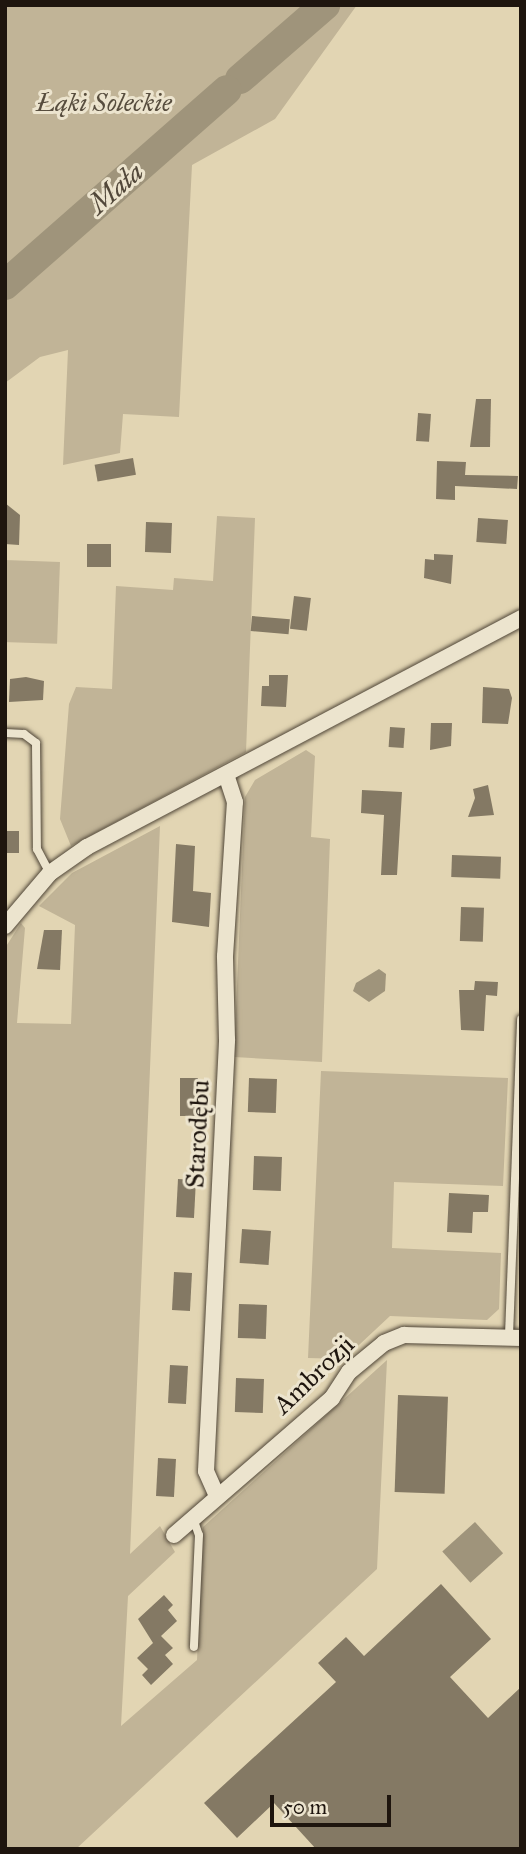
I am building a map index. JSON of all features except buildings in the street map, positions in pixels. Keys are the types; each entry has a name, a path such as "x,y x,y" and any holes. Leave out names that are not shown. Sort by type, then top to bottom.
{"street":[{"path":"5,926 50,873 87,847 521,618"},
{"name":"Starodębu","path":"217,1496 206,1471 227,1040 225,956 235,802 226,774"},
{"name":"Ambrozji","path":"174,1535 332,1398 349,1372 384,1343 404,1335 485,1340 515,1336"}],"lane":[{"path":"5,733 24,734 36,743 37,849 50,873"},
{"path":"515,1336 521,1019"},
{"path":"192,1518 199,1535 194,1647"}],"green space":[{"name":"Łąki Soleckie","path":"5,5 357,5 275,119 192,165 179,417 123,414 120,453 63,465 68,350 40,357 5,383"},
{"path":"217,516 255,518 246,752 71,846 60,819 69,704 76,687 112,689 116,586 173,590 174,578 213,581"},
{"path":"5,560 60,562 57,644 5,642"},
{"path":"306,750 315,756 311,837 330,839 322,1062 234,1057 245,797 255,780"},
{"path":"160,826 130,1554 160,1526 175,1552 128,1596 121,1726 197,1660 203,1527 387,1360 377,1569 76,1849 5,1849 5,948 21,923 25,928 17,1023 71,1024 75,925 39,906 72,873"},
{"path":"321,1071 508,1078 503,1186 394,1182 392,1248 501,1253 499,1309 487,1320 390,1316 344,1359 308,1358"}],"shaded area":[{"path":"379,969 386,974 385,991 369,1002 353,991 356,983"},
{"path":"475,1522 503,1553 470,1583 442,1551"}],"waterway":[{"name":"Mała","path":"240,79 325,5"},
{"name":"Mała","path":"5,285 227,90"}]}
